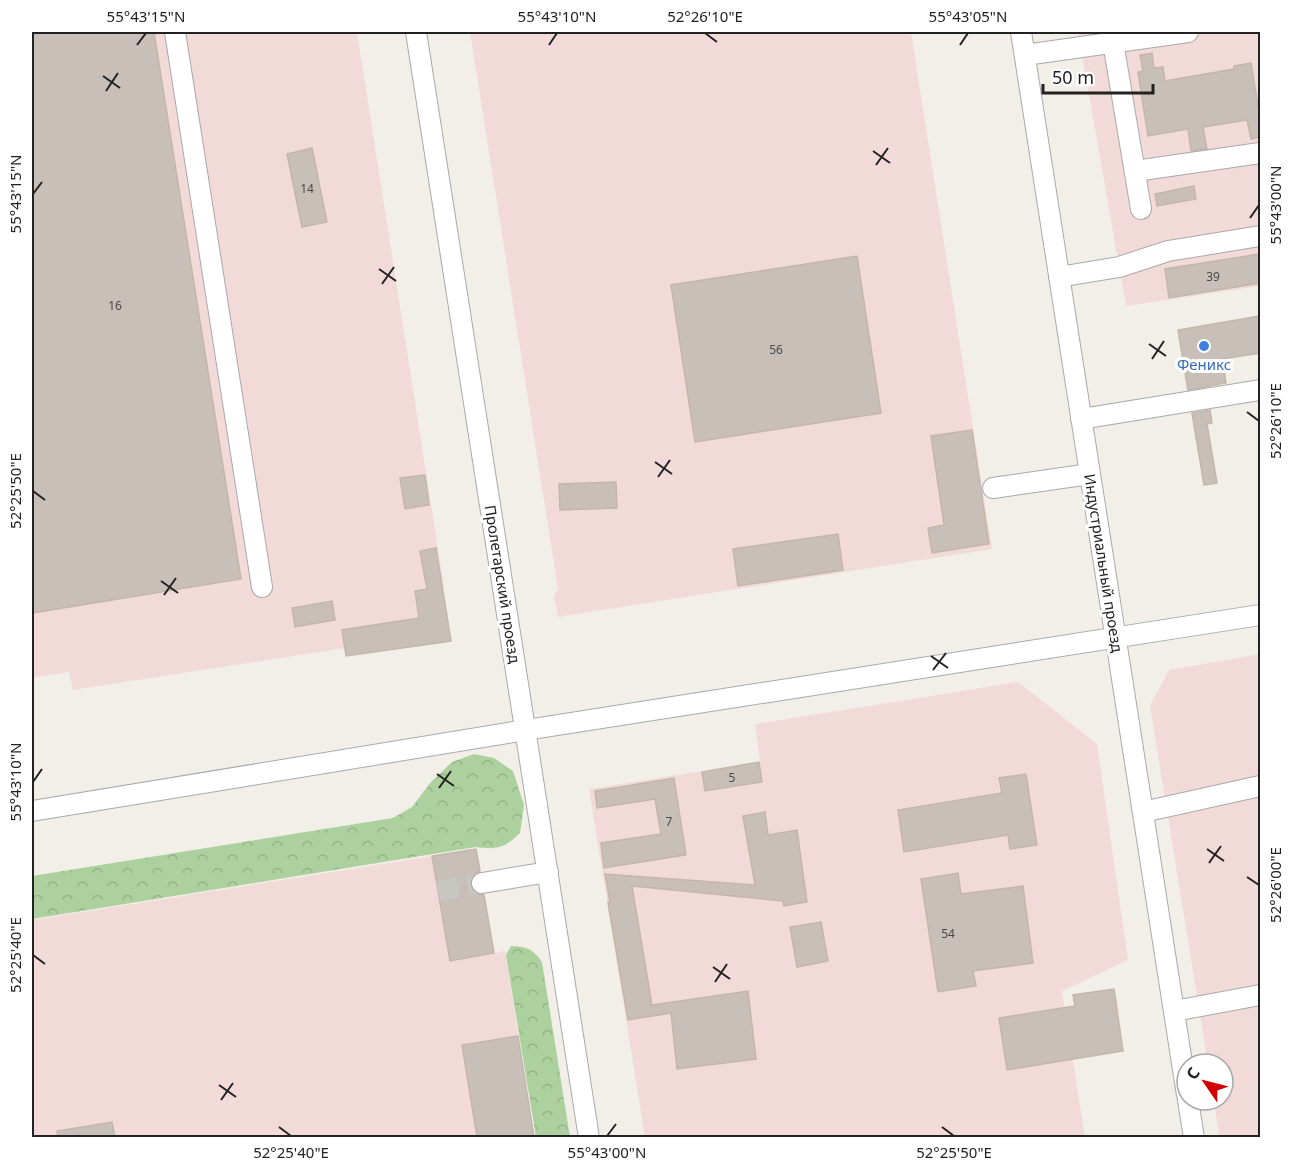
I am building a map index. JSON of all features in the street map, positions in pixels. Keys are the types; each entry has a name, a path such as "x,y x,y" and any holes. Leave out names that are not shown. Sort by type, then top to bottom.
{"street":[{"path":"175,32 262,587"},
{"name":"Пролетарский проезд","path":"416,32 589,1137"},
{"name":"Индустриальный проезд","path":"1021,32 1180,1052"},
{"path":"1025,55 1188,32"},
{"path":"1113,42 1141,209"},
{"path":"1134,171 1260,153"},
{"path":"1059,277 1119,267 1168,251 1260,236"},
{"path":"1081,418 1260,390"},
{"path":"993,488 1090,474"},
{"path":"32,811 526,730 1260,615"},
{"path":"1143,812 1260,786"},
{"path":"482,883 548,872"},
{"path":"1174,1011 1260,995"},
{"path":"1190,1112 1194,1137"}],"shaded area":[{"path":"32,32 357,32 444,587 416,591 419,618 356,628 345,648 73,690 69,672 32,678"},
{"path":"470,32 911,32 992,549 558,617 554,596 558,589"},
{"path":"1078,32 1260,32 1260,286 1126,306"},
{"path":"1260,654 1260,1137 1219,1137 1216,1112 1235,1112 1235,1052 1206,1052 1150,706 1169,670"},
{"path":"1018,682 1097,744 1128,960 1062,991 1085,1137 645,1137 589,789 760,762 755,724"},
{"path":"476,849 494,953 505,951 534,1137 32,1138 32,920"}],"green space":[{"path":"474,754 494,758 513,771 524,805 520,833 500,847 476,847 32,919 32,876 393,818 412,807 431,782 452,762"},
{"path":"511,946 530,949 542,962 570,1137 536,1137 506,955"}],"building":[{"path":"32,32 154,32 241,579 32,613"},
{"path":"1152,53 1154,68 1163,67 1165,81 1234,69 1234,66 1251,63 1260,118 1260,137 1251,139 1247,120 1203,127 1207,149 1191,151 1188,129 1148,136 1138,72 1143,71 1140,55"},
{"path":"312,148 327,222 302,227 287,154"},
{"path":"1194,186 1196,199 1157,206 1155,194"},
{"path":"1260,254 1260,283 1169,298 1165,269"},
{"path":"857,256 881,413 695,442 671,285"},
{"path":"1260,316 1260,353 1222,359 1226,383 1188,390 1178,330"},
{"path":"1210,410 1212,423 1207,424 1217,483 1204,485 1192,413"},
{"path":"972,430 989,544 932,553 928,528 944,525 931,436"},
{"path":"425,475 429,505 405,509 400,478"},
{"path":"616,482 617,508 560,510 559,484"},
{"path":"838,534 843,570 738,586 733,549"},
{"path":"436,548 451,641 346,656 342,630 419,618 415,591 427,589 420,551"},
{"path":"332,601 335,620 295,627 292,608"},
{"path":"759,762 762,782 705,791 702,772"},
{"path":"1026,774 1037,845 1010,849 1008,835 904,852 898,810 1002,793 999,778"},
{"path":"674,778 686,855 604,868 601,843 661,834 655,799 597,808 595,791"},
{"path":"765,812 768,835 797,830 807,902 784,906 783,901 632,886 652,1005 748,991 756,1059 677,1069 671,1013 628,1020 605,874 755,885 743,816"},
{"path":"476,849 480,871 471,878 470,886 477,894 484,895 494,953 450,961 432,856"},
{"path":"958,873 961,894 1023,886 1033,963 973,971 976,986 938,992 921,879"},
{"path":"821,922 828,961 797,967 790,927"},
{"path":"1114,989 1123,1051 1007,1070 999,1018 1075,1006 1073,995"},
{"path":"518,1036 534,1137 477,1137 462,1045"},
{"path":"112,1122 115,1137 58,1137 57,1131"}],"tunnel":[{"path":"438,891 482,883"}],"place":[{"name":"Феникс","path":"1204,346"}]}
